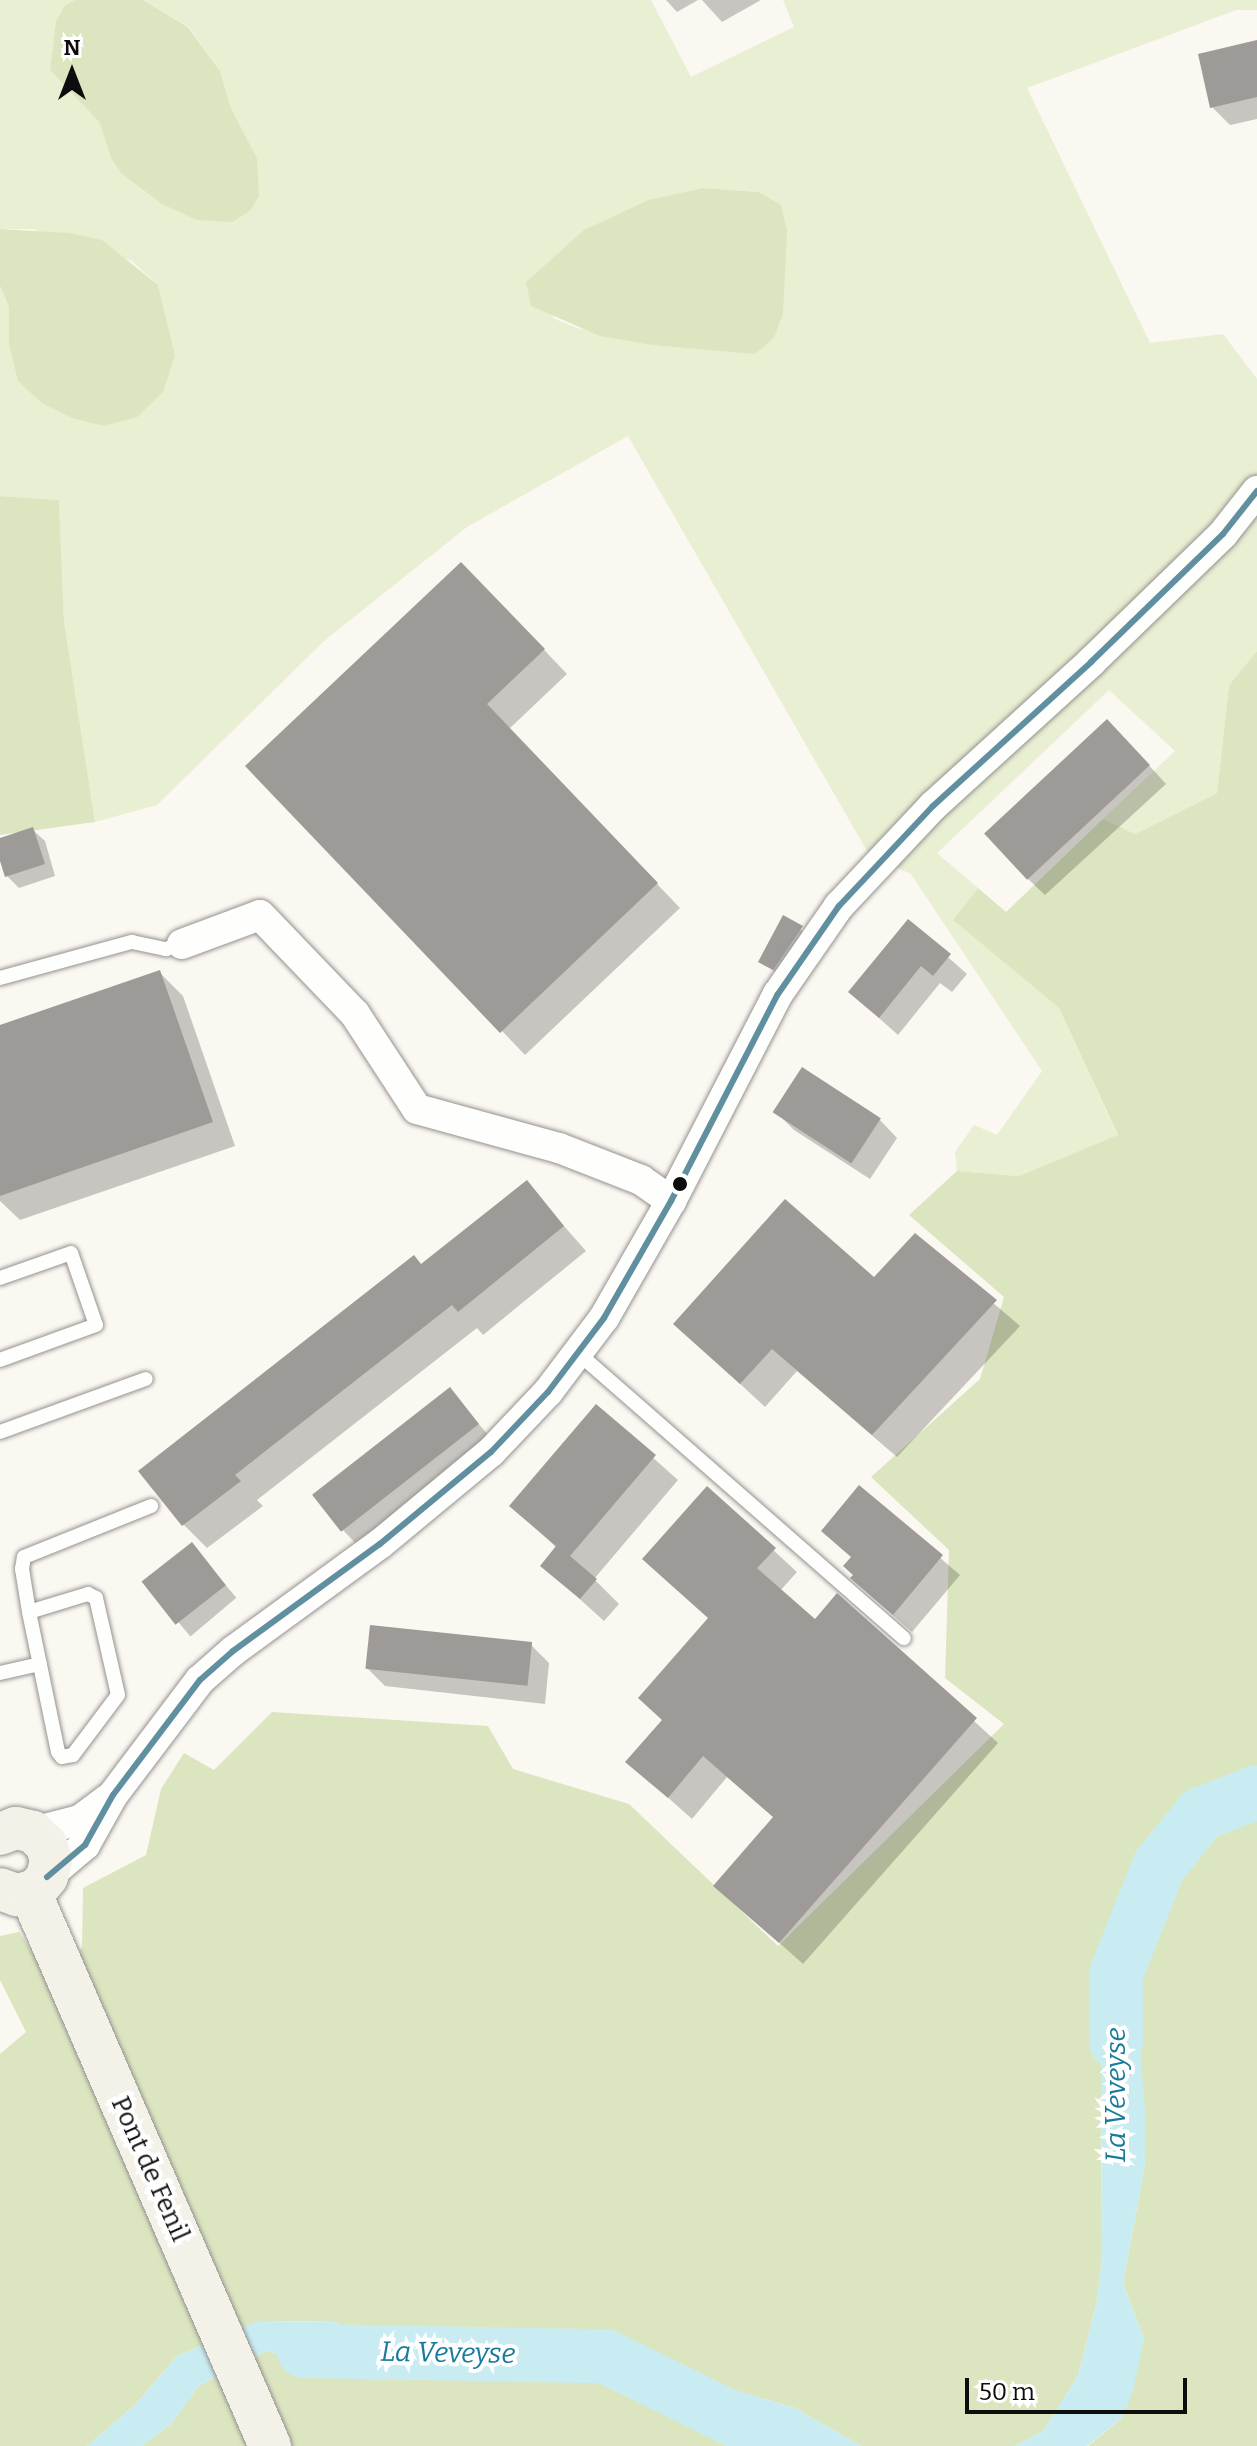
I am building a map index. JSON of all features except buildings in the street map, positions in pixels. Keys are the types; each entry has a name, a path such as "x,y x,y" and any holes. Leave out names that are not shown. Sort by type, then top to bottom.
{"street":[{"path":"26,1886 85,1845 113,1795 200,1680 233,1651 380,1544 491,1452 548,1392 604,1318 671,1201 778,994 839,906 933,806 1091,662 1223,534 1257,491"},
{"path":"182,944 260,915 355,1014 417,1109 559,1148 641,1180 671,1201"},
{"path":"16,1833 80,1820 113,1795"},
{"name":"Pont de Fenil","path":"16,1833 43,1839 51,1855 26,1886 270,2446"}],"lane":[{"path":"0,978 132,942 166,949 182,944"},
{"path":"0,1278 71,1253 96,1325 0,1360"},
{"path":"578,1353 904,1638"},
{"path":"0,1432 146,1379"},
{"path":"29,1612 88,1594 96,1598 118,1695 73,1755 62,1757 58,1752 29,1612 22,1569 24,1557 151,1506"},
{"path":"0,1673 40,1664"}],"green space":[{"path":"0,0 75,0 65,5 56,21 50,70 100,123 121,173 197,220 257,158 231,108 220,71 189,27 143,0 651,0 691,77 794,27 783,0 1257,0 1257,10 1236,10 1027,88 1150,343 1223,334 1257,379 1257,651 1229,685 1217,793 1135,834 1103,819 1175,751 1109,690 937,853 978,888 953,920 1059,1008 1118,1136 1019,1176 957,1171 955,1152 974,1125 997,1135 1042,1071 911,874 870,856 628,436 467,527 325,640 157,805 95,822 64,621 59,500 0,496 0,286 9,307 9,344 175,355 158,285 132,261 33,229 0,229","holes":["704,188 758,192 701,349 651,345 577,328 555,319 526,282 614,216"]},
{"path":"75,0 143,0 188,27 220,71 231,108 257,158 259,196 250,211 232,222 197,220 162,204 121,173 111,158 100,123 50,70 56,21 65,5"},
{"path":"704,188 758,192 781,205 787,231 783,314 774,338 755,354 651,345 600,336 531,306 526,282 584,230 649,200"},
{"path":"0,229 69,233 102,240 158,285 175,355 163,392 137,417 104,426 72,418 42,403 18,381 9,344 9,307 0,286"},
{"path":"0,496 59,500 64,621 95,822 0,835"},
{"path":"1257,651 1257,1771 1186,1795 1138,1849 1116,1915 1101,2068 1102,2257 1097,2301 1078,2376 1043,2431 1015,2446 861,2446 795,2408 621,2357 699,2429 787,2446 142,2446 173,2422 198,2386 266,2351 334,2367 380,2338 331,2321 257,2322 177,2356 136,2404 87,2446 0,2446 0,2054 26,2032 0,1980 0,1936 19,1932 48,1975 82,1948 83,1888 146,1855 161,1789 184,1753 214,1770 272,1712 488,1726 513,1769 629,1804 778,1946 1004,1724 945,1678 949,1550 871,1477 980,1379 1004,1297 909,1215 957,1171 1019,1176 1118,1135 1059,1008 953,920 978,888 1006,912 1103,819 1135,834 1217,793 1229,685"},
{"path":"1257,1800 1257,2446 1088,2446 1122,2418 1144,2339 1123,2283 1145,2164 1139,2038 1116,1974 1159,1866 1217,1814"}],"water":[{"path":"1257,1771 1257,1800 1217,1814 1159,1866 1116,1974 1139,2038 1145,2112 1145,2164 1123,2283 1144,2339 1133,2391 1122,2418 1087,2446 1015,2446 1043,2431 1078,2376 1097,2301 1102,2257 1101,2068 1104,2009 1116,1915 1138,1849 1186,1795"},
{"path":"331,2321 380,2338 379,2358 334,2367 266,2351 198,2386 173,2422 142,2446 87,2446 136,2404 177,2356 256,2322"},
{"path":"621,2356 795,2408 861,2446 787,2446 699,2429 639,2395 614,2369"}],"waterway":[{"name":"La Veveyse","path":"1116,2042 1116,1974 1159,1866 1201,1814 1257,1792"},
{"name":"La Veveyse","path":"304,2351 605,2356 787,2446"}],"transit line":[{"path":"47,1877 85,1845 113,1795 200,1680 233,1651 380,1544 491,1452 548,1392 604,1318 671,1201 778,994 839,906 933,806 1091,662 1223,534 1257,491"}]}
